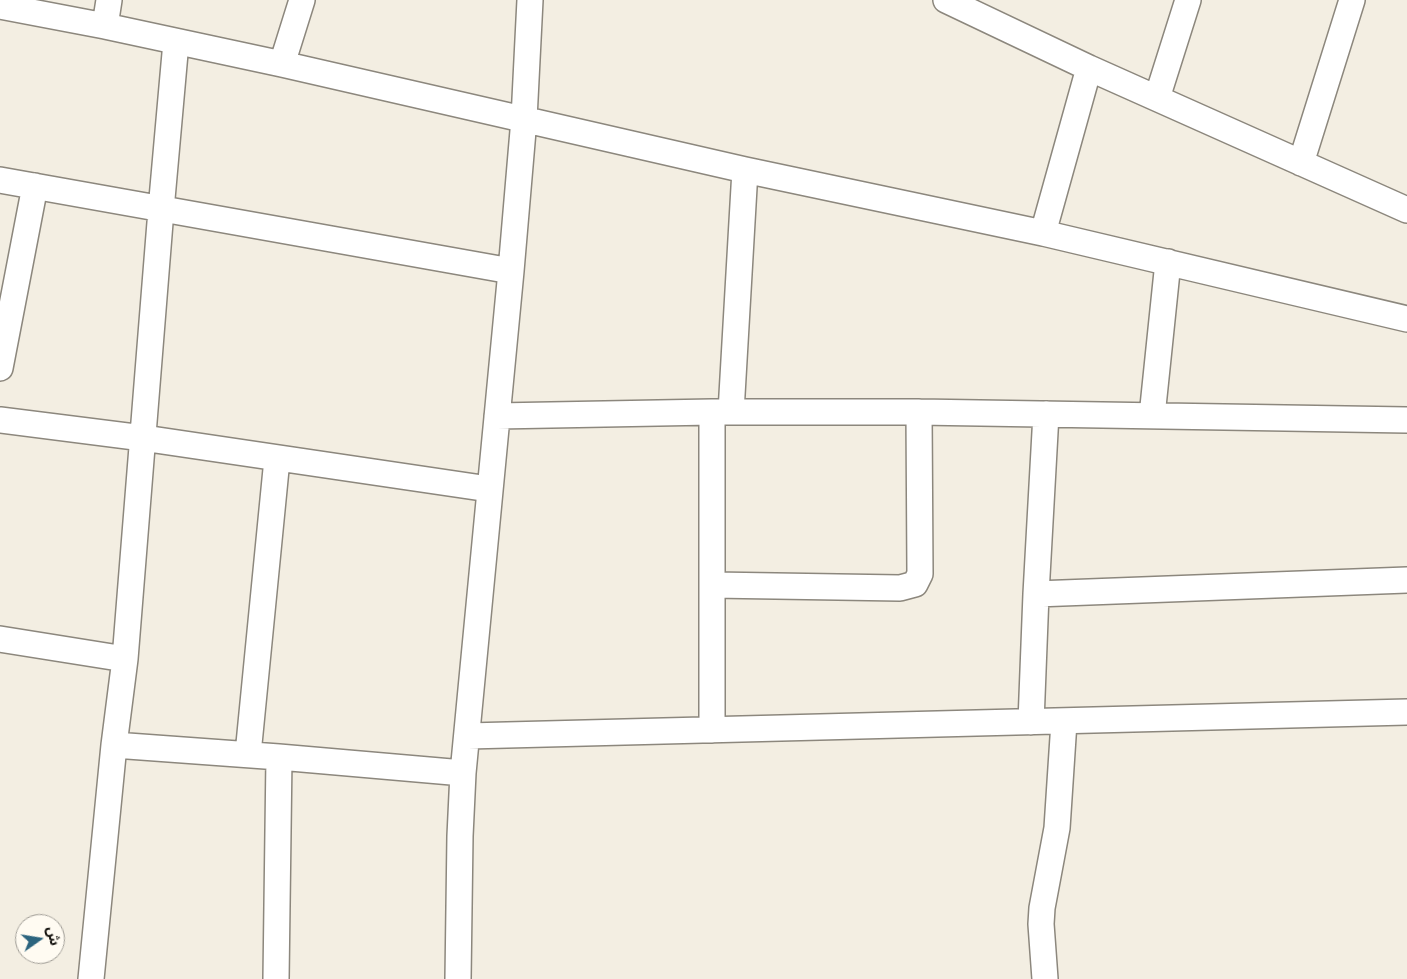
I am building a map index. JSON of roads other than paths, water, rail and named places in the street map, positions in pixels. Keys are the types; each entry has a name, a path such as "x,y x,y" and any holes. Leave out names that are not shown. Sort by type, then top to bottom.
{"street":[{"path":"105,26 109,0"},
{"path":"282,64 302,0"},
{"path":"458,979 463,773 511,271 524,119 530,0"},
{"path":"946,0 995,10 1089,68 1407,210"},
{"path":"1157,98 1188,0"},
{"path":"1301,163 1352,0"},
{"path":"0,6 105,26 282,64 745,170 1043,233 1407,318"},
{"path":"91,979 114,745 125,659 176,42"},
{"path":"1043,233 1089,68"},
{"path":"712,730 712,585 721,412 745,170"},
{"path":"0,180 511,271"},
{"path":"0,368 35,186"},
{"path":"1152,416 1168,262"},
{"path":"498,416 721,412 919,412 1407,420"},
{"path":"712,585 900,588 915,584 920,574 919,412"},
{"path":"1031,722 1046,414"},
{"path":"0,420 144,438 490,490"},
{"path":"248,754 277,459"},
{"path":"1036,594 1407,580"},
{"path":"0,639 125,659"},
{"path":"468,736 1407,712"},
{"path":"1045,979 1041,924 1042,908 1057,828 1064,722"},
{"path":"114,745 248,754 463,773"},
{"path":"276,979 279,757"}]}
